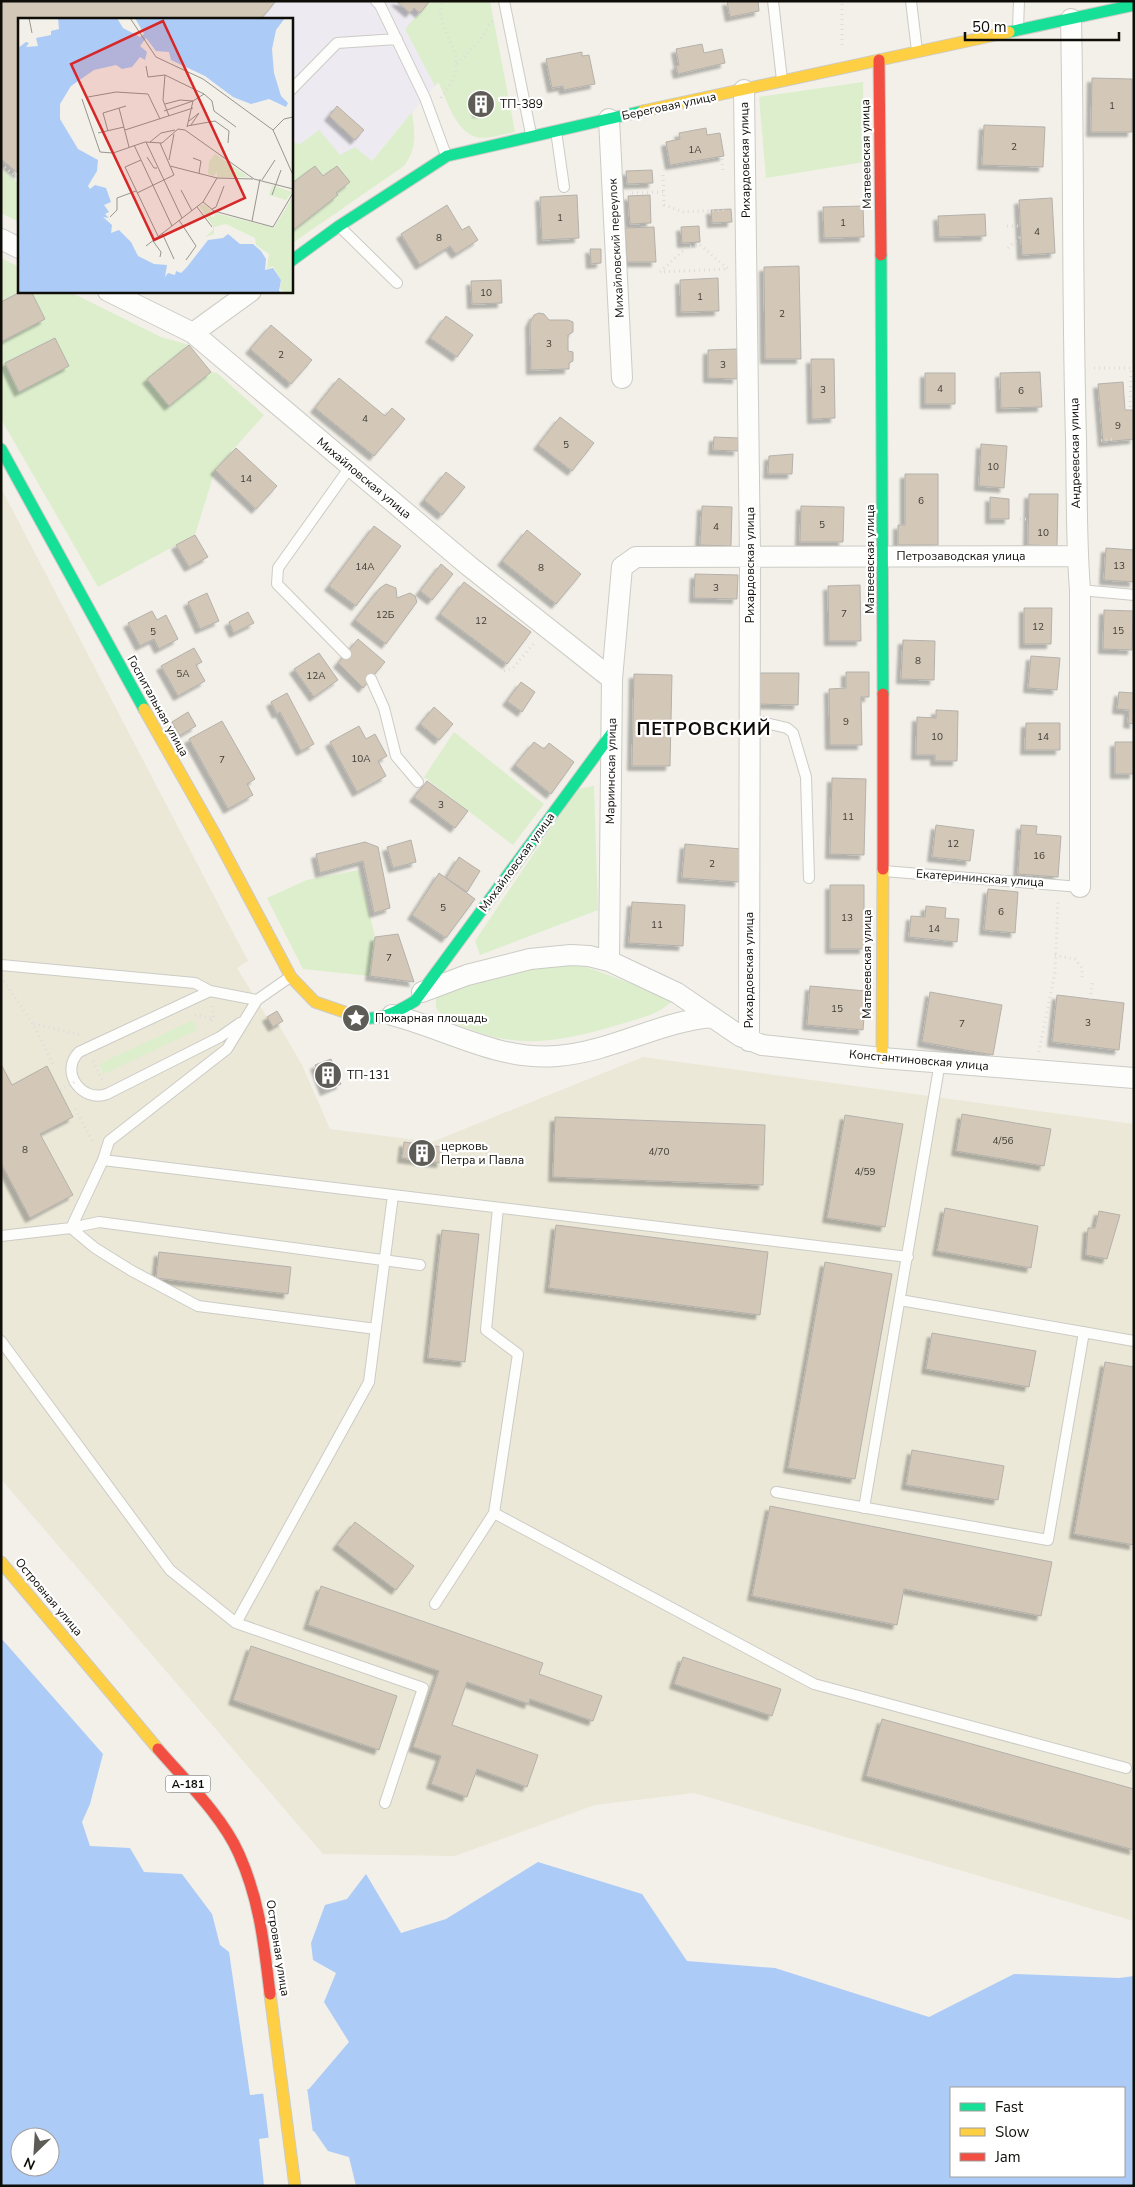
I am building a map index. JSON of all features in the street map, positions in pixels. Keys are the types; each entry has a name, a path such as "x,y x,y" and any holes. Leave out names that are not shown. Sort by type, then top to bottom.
{"street":[{"name":"Береговая улица","path":"292,260 339,226 447,156 531,135 1134,5"},
{"name":"Андреевская улица","path":"1071,19 1074,181 1073,369 1077,556 1080,590 1080,887"},
{"name":"Матвеевская улица","path":"879,60 884,556 881,871 882,1058"},
{"name":"Рихардовская улица","path":"744,90 750,557 749,1041"},
{"name":"Михайловский переулок","path":"609,119 622,378"},
{"path":"1,239 18,248"},
{"name":"Михайловская улица","path":"110,292 194,333 350,467 546,628 612,679"},
{"path":"194,333 250,292"},
{"name":"Госпитальная улица","path":"1,449 120,668 216,836 290,976"},
{"name":"Петрозаводская улица","path":"619,581 622,567 636,557 1077,556"},
{"name":"Мариинская улица","path":"608,961 612,679 619,581"},
{"name":"Михайловская улица","path":"422,992 612,733"},
{"name":"Константиновская улица","path":"422,992 467,974 530,959 571,955 589,956 608,961 677,993 749,1041 762,1045 882,1058 1134,1078"},
{"path":"290,976 315,1002 363,1018 392,1014 411,1004 422,992"},
{"path":"392,1014 424,1023 516,1056 556,1056 594,1050 665,1025 712,1017"},
{"name":"Островная улица","path":"1,1562 231,1839 248,1874 259,1909 280,2052 295,2186"}],"lane":[{"path":"376,1 380,5 425,98 447,156"},
{"path":"773,1 782,81"},
{"path":"911,1 917,52"},
{"path":"1018,30 1019,1"},
{"path":"504,3 531,135"},
{"path":"292,89 337,43 396,39"},
{"path":"556,130 564,187"},
{"path":"339,226 396,283"},
{"path":"346,654 277,584 276,576 278,568 289,550 350,467"},
{"path":"1080,590 1134,595"},
{"path":"371,679 384,708 396,756 418,782"},
{"path":"750,722 762,722 787,728 793,733 806,777 809,878"},
{"name":"Екатерининская улица","path":"881,871 1080,887"},
{"path":"1,965 195,983 210,991 257,1000"},
{"path":"71,1228 103,1160 109,1141 227,1049 257,1000 290,976"},
{"path":"210,991 79,1052 74,1060 72,1070 75,1082 84,1093 101,1096 227,1032 244,1021"},
{"path":"864,1508 940,1062"},
{"path":"103,1160 908,1257"},
{"path":"236,1623 369,1382 393,1195"},
{"path":"435,1604 494,1513 518,1354 486,1330 498,1208"},
{"path":"1,1236 71,1228 99,1222 420,1265"},
{"path":"71,1228 95,1248 132,1271 198,1306 376,1329"},
{"path":"900,1300 1134,1340"},
{"path":"776,1492 1048,1540 1084,1332"},
{"path":"1,1340 170,1570 236,1623 423,1688 385,1803"},
{"path":"494,1513 814,1684 1126,1768"}],"path":[{"path":"443,1 440,8 442,18 457,64"},
{"path":"841,68 842,1"},
{"path":"430,115 453,80 457,64 478,42 504,3"},
{"path":"1,164 18,178"},
{"path":"663,174 664,205 683,212 724,210"},
{"path":"626,194 664,192"},
{"path":"1007,226 1021,226"},
{"path":"1008,248 1021,236"},
{"path":"700,245 728,269 689,270 660,272 687,247 700,245"},
{"path":"1073,369 1131,368 1130,410"},
{"path":"1020,519 1029,519"},
{"path":"504,671 517,664 546,628"},
{"path":"1036,1070 1046,1009 1052,991 1058,884"},
{"path":"1055,956 1074,959 1082,968 1082,978"},
{"path":"1,977 33,1024 53,1064"},
{"path":"1090,998 1093,980"},
{"path":"210,991 213,1018 227,1032"},
{"path":"33,1024 80,1034 84,1042"},
{"path":"94,1073 98,1071"},
{"path":"60,1090 75,1082"},
{"path":"75,1109 103,1160"}],"shaded area":[{"path":"276,1 430,1 420,13 438,82 371,161 292,142 292,18 262,18"},
{"path":"1,488 248,961 237,968 273,1027 278,1024 302,1065 330,1129 432,1142 643,1057 1134,1124 1134,1921 694,1793 595,1805 455,1856 323,1854 1,1479"}],"green space":[{"path":"430,1 490,1 515,132 480,138 469,134 457,121 438,82 435,86 405,29"},
{"path":"863,82 864,162 766,178 759,97"},
{"path":"412,112 414,127 413,147 404,166 292,243 292,231 337,196 336,193 350,182 337,166 323,176 315,166 292,183 292,142 300,144 319,130 340,155 355,147 372,161"},
{"path":"1,169 18,183 18,222 1,213"},
{"path":"1,258 18,266 18,292 70,292 161,337 189,345 211,372 217,373 264,415 215,470 195,535 98,587 1,419"},
{"path":"454,732 544,804 513,845 424,777"},
{"path":"594,786 598,910 480,955 475,941 577,789"},
{"path":"359,870 375,937 370,976 303,969 267,898 307,880"},
{"path":"570,961 668,997 670,1003 659,1011 647,1016 601,1030 544,1041 507,1039 487,1035 454,1023 436,1008 436,999 449,990 481,977 537,965"},
{"path":"193,1020 197,1030 104,1074 99,1064"}],"water":[{"path":"1,1638 103,1754 90,1804 82,1822 90,1846 130,1848 144,1872 182,1874 212,1914 220,1945 229,1952 250,2095 309,2089 349,2042 324,2002 336,1973 313,1960 311,1943 325,1905 347,1899 366,1874 401,1933 446,1919 538,1862 642,1894 687,1961 775,1968 929,2017 1014,1974 1119,1978 1134,1976 1134,2186 356,2186 349,2157 328,2151 314,2131 259,2139 264,2186 1,2186"}],"pier":[{"path":"307,2087 313,2133 269,2140 263,2092"}],"building":[{"path":"1,1 276,1 262,18 18,18 18,173 1,159"},
{"path":"396,1 430,1 420,13 414,8 410,13"},
{"path":"727,1 758,1 759,11 730,17"},
{"path":"702,44 704,53 722,49 725,63 678,74 676,66 679,65 676,49"},
{"path":"582,52 582,56 589,55 595,84 564,90 563,86 552,88 546,59"},
{"path":"1092,78 1132,79 1132,132 1091,132"},
{"name":"ТП-389","path":"484,96 488,111 478,113 474,98"},
{"path":"337,106 364,130 355,140 329,116"},
{"path":"984,125 1045,127 1043,167 982,165"},
{"path":"706,128 707,135 720,133 724,156 670,165 666,142 680,139 679,133"},
{"path":"315,166 323,176 337,166 350,182 336,193 338,195 292,231 292,183"},
{"path":"652,170 653,183 627,184 626,171"},
{"path":"577,195 579,238 542,240 540,197"},
{"path":"650,195 651,223 630,224 628,196"},
{"path":"1052,198 1055,253 1022,255 1019,200"},
{"path":"447,205 462,230 469,226 478,240 456,254 450,246 420,265 401,234"},
{"path":"863,206 864,237 824,238 823,207"},
{"path":"731,209 732,222 712,223 711,210"},
{"path":"985,214 986,236 939,237 938,216"},
{"path":"699,226 700,242 682,243 681,227"},
{"path":"654,227 656,262 627,262 625,228"},
{"path":"590,249 601,249 601,263 591,264"},
{"path":"799,266 801,359 765,359 764,267"},
{"path":"718,278 719,311 681,312 680,280"},
{"path":"501,280 502,303 472,304 471,281"},
{"path":"20,292 32,292 45,319 1,342 1,302"},
{"path":"544,314 549,320 568,320 573,322 573,332 568,335 568,351 573,352 573,361 569,363 569,369 531,370 530,323 534,315"},
{"path":"446,316 473,335 457,357 430,338"},
{"path":"271,325 312,360 291,384 250,349"},
{"path":"55,338 69,366 19,392 5,363"},
{"path":"189,345 211,372 169,406 147,379"},
{"path":"737,349 737,379 708,378 708,350"},
{"path":"811,359 834,359 835,418 812,419"},
{"path":"1040,372 1042,407 1001,408 1000,373"},
{"path":"925,373 955,373 955,404 925,404"},
{"path":"339,378 385,416 392,408 405,419 374,456 315,408"},
{"path":"1123,382 1125,410 1134,410 1134,439 1103,442 1098,384"},
{"path":"560,417 594,443 572,471 538,445"},
{"path":"714,437 738,438 738,451 713,450"},
{"path":"981,444 1007,446 1004,488 979,486"},
{"path":"236,448 277,486 256,509 215,470"},
{"path":"793,454 792,474 768,474 769,456"},
{"path":"446,472 465,487 442,515 424,500"},
{"path":"905,474 938,474 938,545 898,545 898,525 905,525"},
{"path":"1029,494 1058,494 1057,546 1028,545"},
{"path":"990,497 1009,499 1009,519 990,519"},
{"path":"702,506 732,507 731,546 700,545"},
{"path":"801,506 844,507 843,542 800,542"},
{"path":"374,526 401,546 356,606 329,586"},
{"path":"527,530 581,574 556,604 502,561"},
{"path":"195,535 208,557 189,567 176,545"},
{"path":"1106,548 1134,550 1134,582 1104,580"},
{"path":"441,564 453,574 432,600 420,591"},
{"path":"695,574 738,575 737,599 694,598"},
{"path":"464,582 531,632 507,664 440,614"},
{"path":"386,584 396,588 397,598 410,593 415,596 417,602 386,644 355,620 380,588"},
{"path":"860,585 861,641 829,641 828,586"},
{"path":"207,593 219,621 200,629 188,602"},
{"path":"1024,608 1052,608 1051,644 1024,644"},
{"path":"1104,610 1133,611 1132,650 1103,649"},
{"path":"152,611 157,620 166,615 178,639 159,649 154,639 140,646 128,623"},
{"path":"248,612 254,623 234,633 229,622"},
{"path":"358,639 385,662 363,688 338,663"},
{"path":"903,640 935,641 934,680 901,679"},
{"path":"194,648 202,662 196,665 205,681 178,696 161,666"},
{"path":"319,653 338,680 314,697 294,669"},
{"path":"1031,656 1060,658 1057,690 1028,688"},
{"path":"846,672 869,672 869,697 861,697 862,745 830,745 829,689 846,688"},
{"path":"760,673 799,673 798,705 759,704"},
{"path":"634,674 672,675 670,766 632,766"},
{"path":"521,682 535,692 522,712 507,701"},
{"path":"1119,692 1134,693 1134,724 1128,723 1129,710 1117,709"},
{"path":"287,693 314,744 301,751 280,712 277,714 271,702"},
{"path":"434,707 453,724 439,740 420,724"},
{"path":"936,710 958,711 957,761 935,761 935,755 916,755 917,717 936,718"},
{"path":"188,712 196,726 179,736 172,722"},
{"path":"222,721 255,779 247,784 253,795 228,809 189,739"},
{"path":"1026,723 1060,723 1060,750 1025,750"},
{"path":"359,726 366,739 375,734 387,756 378,761 386,776 357,792 330,742"},
{"path":"534,742 544,749 549,743 574,762 551,794 515,765"},
{"path":"1115,742 1134,742 1134,774 1115,774"},
{"path":"832,778 866,779 864,855 830,854"},
{"path":"427,781 468,811 455,828 414,797"},
{"path":"936,825 974,830 970,861 932,857"},
{"path":"1021,825 1037,826 1036,834 1061,836 1058,877 1018,874"},
{"path":"411,840 416,862 393,868 387,847"},
{"path":"365,842 378,847 390,908 374,913 363,861 320,873 316,854"},
{"path":"685,844 741,849 739,882 682,878"},
{"path":"459,857 480,871 467,892 446,878"},
{"path":"439,873 475,899 446,938 412,915"},
{"path":"830,885 864,885 864,949 830,949"},
{"path":"988,889 1018,892 1015,933 984,930"},
{"path":"632,902 685,905 683,946 629,943"},
{"path":"926,906 946,908 945,918 959,919 957,942 909,937 911,916 925,917"},
{"path":"398,934 414,982 370,976 375,937"},
{"path":"810,986 866,991 863,1030 807,1025"},
{"path":"930,992 1002,1005 993,1055 922,1042"},
{"path":"1057,995 1124,1003 1119,1050 1052,1042"},
{"path":"277,1011 283,1021 273,1027 267,1017"},
{"name":"ТП-131","path":"331,1059 341,1084 325,1091 315,1065"},
{"path":"1,1064 12,1085 47,1066 73,1117 40,1134 73,1195 30,1218 1,1163"},
{"path":"962,1114 1051,1129 1044,1166 956,1151"},
{"path":"845,1115 903,1124 885,1227 827,1218"},
{"path":"555,1117 765,1125 763,1185 553,1177"},
{"name":"церковь Петра и Павла","path":"404,1142 442,1147 441,1163 402,1158"},
{"path":"945,1208 1038,1226 1031,1268 937,1251"},
{"path":"1099,1211 1120,1215 1107,1259 1086,1255 1088,1228 1095,1228"},
{"path":"556,1225 768,1252 760,1315 549,1288"},
{"path":"442,1230 479,1234 465,1362 428,1358"},
{"path":"159,1252 291,1267 288,1294 156,1278"},
{"path":"825,1262 892,1274 855,1479 788,1468"},
{"path":"932,1333 1036,1351 1029,1387 926,1369"},
{"path":"1105,1362 1134,1367 1134,1545 1074,1534"},
{"path":"912,1450 1004,1466 998,1500 906,1485"},
{"path":"770,1506 1052,1562 1041,1616 904,1589 897,1625 752,1596"},
{"path":"355,1522 414,1566 396,1590 337,1545"},
{"path":"321,1586 543,1663 539,1674 602,1696 593,1721 530,1699 529,1704 467,1682 452,1725 538,1755 527,1787 477,1769 467,1797 431,1784 441,1756 413,1747 439,1671 308,1625"},
{"path":"251,1646 397,1696 379,1750 233,1700"},
{"path":"683,1657 781,1689 772,1716 674,1684"},
{"path":"882,1719 1134,1789 1134,1850 866,1776"}],"traffic: fast":[{"path":"1009,32 1134,5"},
{"path":"292,260 339,226 447,156 643,111"},
{"path":"881,255 883,694"},
{"path":"1,449 144,709"},
{"path":"356,1016 372,1018 387,1015 415,1001 612,733"}],"traffic: slow":[{"path":"643,111 1009,32"},
{"path":"144,709 216,836 291,977 315,1002 356,1016"},
{"path":"882,1058 883,869"},
{"path":"1,1562 158,1749"},
{"path":"270,1994 295,2186"}],"traffic: jam":[{"path":"879,60 881,255"},
{"path":"883,694 883,869"},
{"path":"158,1749 213,1813 232,1840 239,1854 256,1906 270,1994"}],"place":[{"name":"ТП-389","path":"481,104"},
{"name":"Пожарная площадь","path":"356,1018"},
{"name":"ТП-131","path":"328,1075"},
{"name":"церковь Петра и Павла","path":"422,1153"}],"district":[{"name":"ПЕТРОВСКИЙ","path":"704,729"}]}
